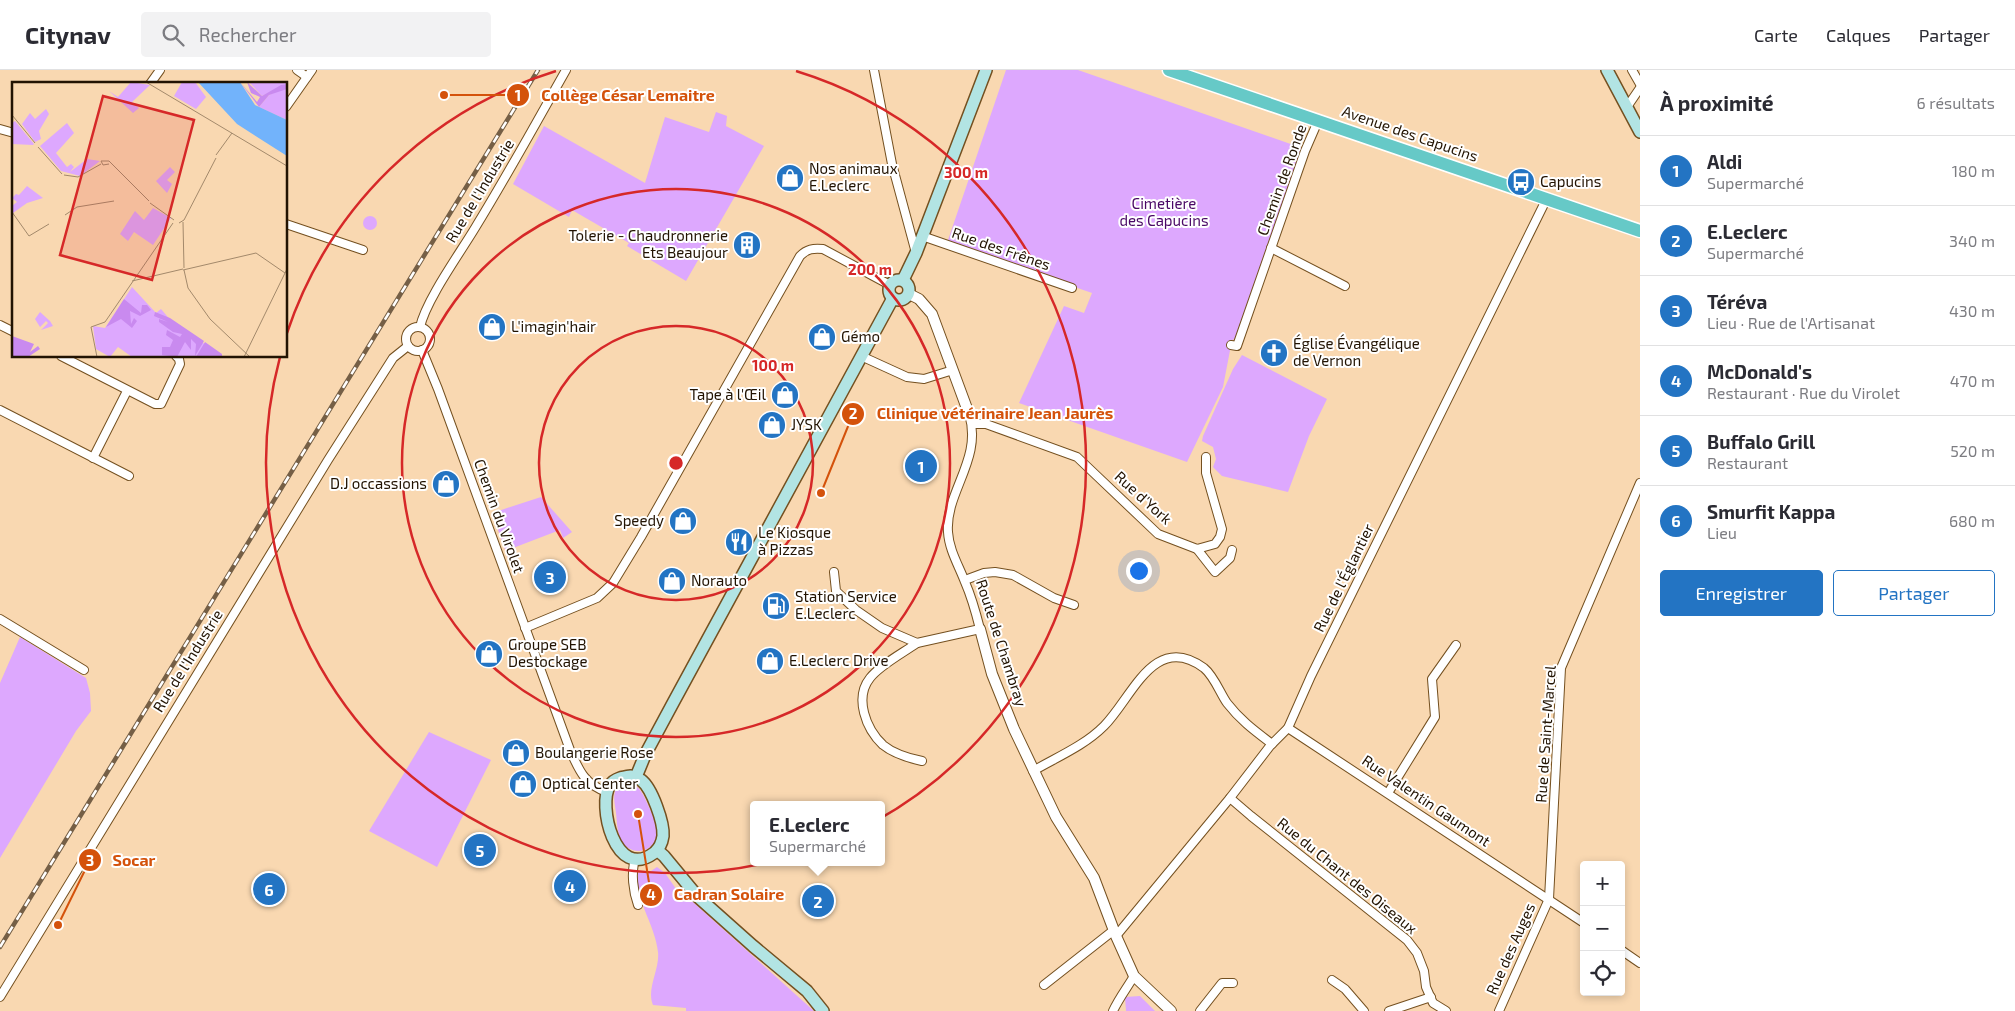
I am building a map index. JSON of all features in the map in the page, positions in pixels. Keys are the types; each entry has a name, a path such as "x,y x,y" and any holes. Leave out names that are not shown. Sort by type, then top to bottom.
{"main road":[{"path":"903,280 916,253 986,70"},
{"name":"Avenue des Capucins","path":"1169,70 1640,231"},
{"path":"1607,70 1640,132"},
{"path":"903,280 909,286 908,294 902,300 893,298 889,293 890,285 894,281 903,280"},
{"path":"636,778 673,703 893,298"},
{"path":"621,777 636,778 641,780 649,789 663,834 658,850 646,857 635,859 624,854 614,842 606,808 607,792 614,781 621,777"},
{"path":"658,850 698,897 807,991 823,1011"}],"street":[{"path":"152,82 160,70"},
{"path":"288,104 309,74 296,70"},
{"name":"Rue de l'Industrie","path":"420,327 422,318 438,289 489,206 566,70"},
{"path":"874,70 892,164 916,253"},
{"path":"1627,107 1640,86 1632,70"},
{"name":"Chemin de Ronde","path":"1231,345 1237,346 1318,121"},
{"path":"0,128 12,132"},
{"name":"Rue de l'Églantier","path":"1044,985 1115,933 1230,798 1272,744 1288,728 1310,676 1547,198"},
{"path":"288,225 363,250"},
{"name":"Rue des Frênes","path":"922,236 1072,288"},
{"path":"526,628 597,598 613,583 724,392 800,256 806,250 813,248 823,249 890,285"},
{"name":"Chemin de Ronde","path":"1271,248 1345,286"},
{"name":"Route de Chambray","path":"908,294 919,299 932,314 971,419 973,437 970,456 949,516 948,532 952,552 965,580 992,674 1014,729 1056,817 1094,878 1134,976 1171,1011"},
{"path":"0,325 12,331"},
{"path":"420,327 427,331 430,338 428,346 422,350 414,350 408,346 407,334 412,328 420,327"},
{"name":"Rue de l'Industrie","path":"0,997 354,418 393,358 408,346"},
{"name":"Chemin du Virolet","path":"422,350 580,774 601,790 607,792"},
{"path":"861,356 907,377 924,379 953,370"},
{"path":"65,358 155,404 161,404 180,364 178,358"},
{"path":"93,458 127,391"},
{"path":"0,410 129,476"},
{"name":"Rue d'York","path":"971,419 1077,457 1158,534 1198,549"},
{"path":"1206,457 1206,473 1222,529 1220,537 1215,544 1198,549 1215,572 1230,558 1232,550"},
{"name":"Rue de Saint-Marcel","path":"1549,899 1561,668 1639,488"},
{"path":"834,572 836,591 856,610 882,628 917,643"},
{"path":"965,580 984,573 995,572 1013,576 1054,598 1074,605"},
{"path":"0,619 84,670"},
{"path":"922,761 903,756 883,745 864,716 864,691 870,678 917,643 980,629"},
{"path":"1388,793 1435,716 1432,680 1456,645"},
{"path":"1033,770 1084,743 1105,726 1145,672 1160,662 1177,657 1193,661 1207,670 1241,721 1272,744"},
{"name":"Rue Valentin Gaumont","path":"1288,728 1549,899"},
{"name":"Rue du Chant des Oiseaux","path":"1230,798 1407,940 1417,953 1433,1003 1446,1011"},
{"path":"635,859 633,870 634,895 638,905"},
{"path":"1549,899 1580,920"},
{"name":"Rue des Auges","path":"1499,1011 1549,899"},
{"path":"1622,951 1640,963"},
{"path":"1113,1011 1134,976"},
{"path":"1332,980 1345,989 1364,1011"},
{"path":"1200,1011 1222,983 1233,983"},
{"path":"1389,1011 1431,997"}],"green space":[{"name":"Cimetière des Capucins","path":"1006,70 1078,70 1302,148 1237,338 1232,340 1223,387 1187,462 1019,403 1064,306 1084,313 1092,293 947,243"},
{"path":"716,112 727,116 726,126 764,146 686,281 627,246 629,243 572,210 569,217 513,184 544,126 645,183 665,117 709,132"},
{"path":"370,216 375,218 377,223 375,228 370,230 365,228 363,223 365,218"},
{"path":"1242,355 1327,399 1309,436 1288,492 1222,476 1213,467 1216,459 1213,447 1202,441 1233,369"},
{"path":"541,497 572,532 563,538 560,530 513,548 515,557 508,558 492,513"},
{"path":"20,637 86,678 90,693 91,711 76,731 0,858 0,683"},
{"path":"429,732 491,760 437,867 369,831"},
{"path":"628,782 636,786 641,792 655,822 656,837 654,843 645,850 634,850 624,845 619,834 615,793 617,787"},
{"path":"657,867 665,873 681,896 684,894 814,1011 686,1011 686,1008 653,1005 651,992 658,952 639,893 638,873 651,871"},
{"path":"1140,996 1155,1011 1126,1011 1125,997"}],"railway":[{"path":"0,947 538,70"}],"place":[{"name":"Collège César Lemaitre","path":"444,95"},
{"name":"Nos animaux E.Leclerc","path":"790,178"},
{"name":"Capucins","path":"1521,182"},
{"name":"Tolerie - Chaudronnerie Ets Beaujour","path":"747,245"},
{"name":"L'imagin'hair","path":"492,327"},
{"name":"Gémo","path":"822,337"},
{"name":"Église Évangélique de Vernon","path":"1274,353"},
{"name":"Tape à l'Œil","path":"785,395"},
{"name":"JYSK","path":"772,425"},
{"name":"Aldi","path":"921,466"},
{"name":"D.J occassions","path":"446,484"},
{"name":"Clinique vétérinaire Jean Jaurès","path":"821,493"},
{"name":"Speedy","path":"683,521"},
{"name":"Le Kiosque à Pizzas","path":"739,542"},
{"name":"Téréva","path":"550,577"},
{"name":"Norauto","path":"672,581"},
{"name":"Station Service E.Leclerc","path":"776,606"},
{"name":"Groupe SEB Destockage","path":"489,654"},
{"name":"E.Leclerc Drive","path":"770,661"},
{"name":"Boulangerie Rose","path":"516,753"},
{"name":"Optical Center","path":"523,784"},
{"name":"Cadran Solaire","path":"638,814"},
{"name":"Buffalo Grill","path":"480,850"},
{"name":"McDonald's","path":"570,886"},
{"name":"Smurfit Kappa","path":"269,889"},
{"name":"E.Leclerc","path":"818,901"},
{"name":"Socar","path":"58,925"}]}
